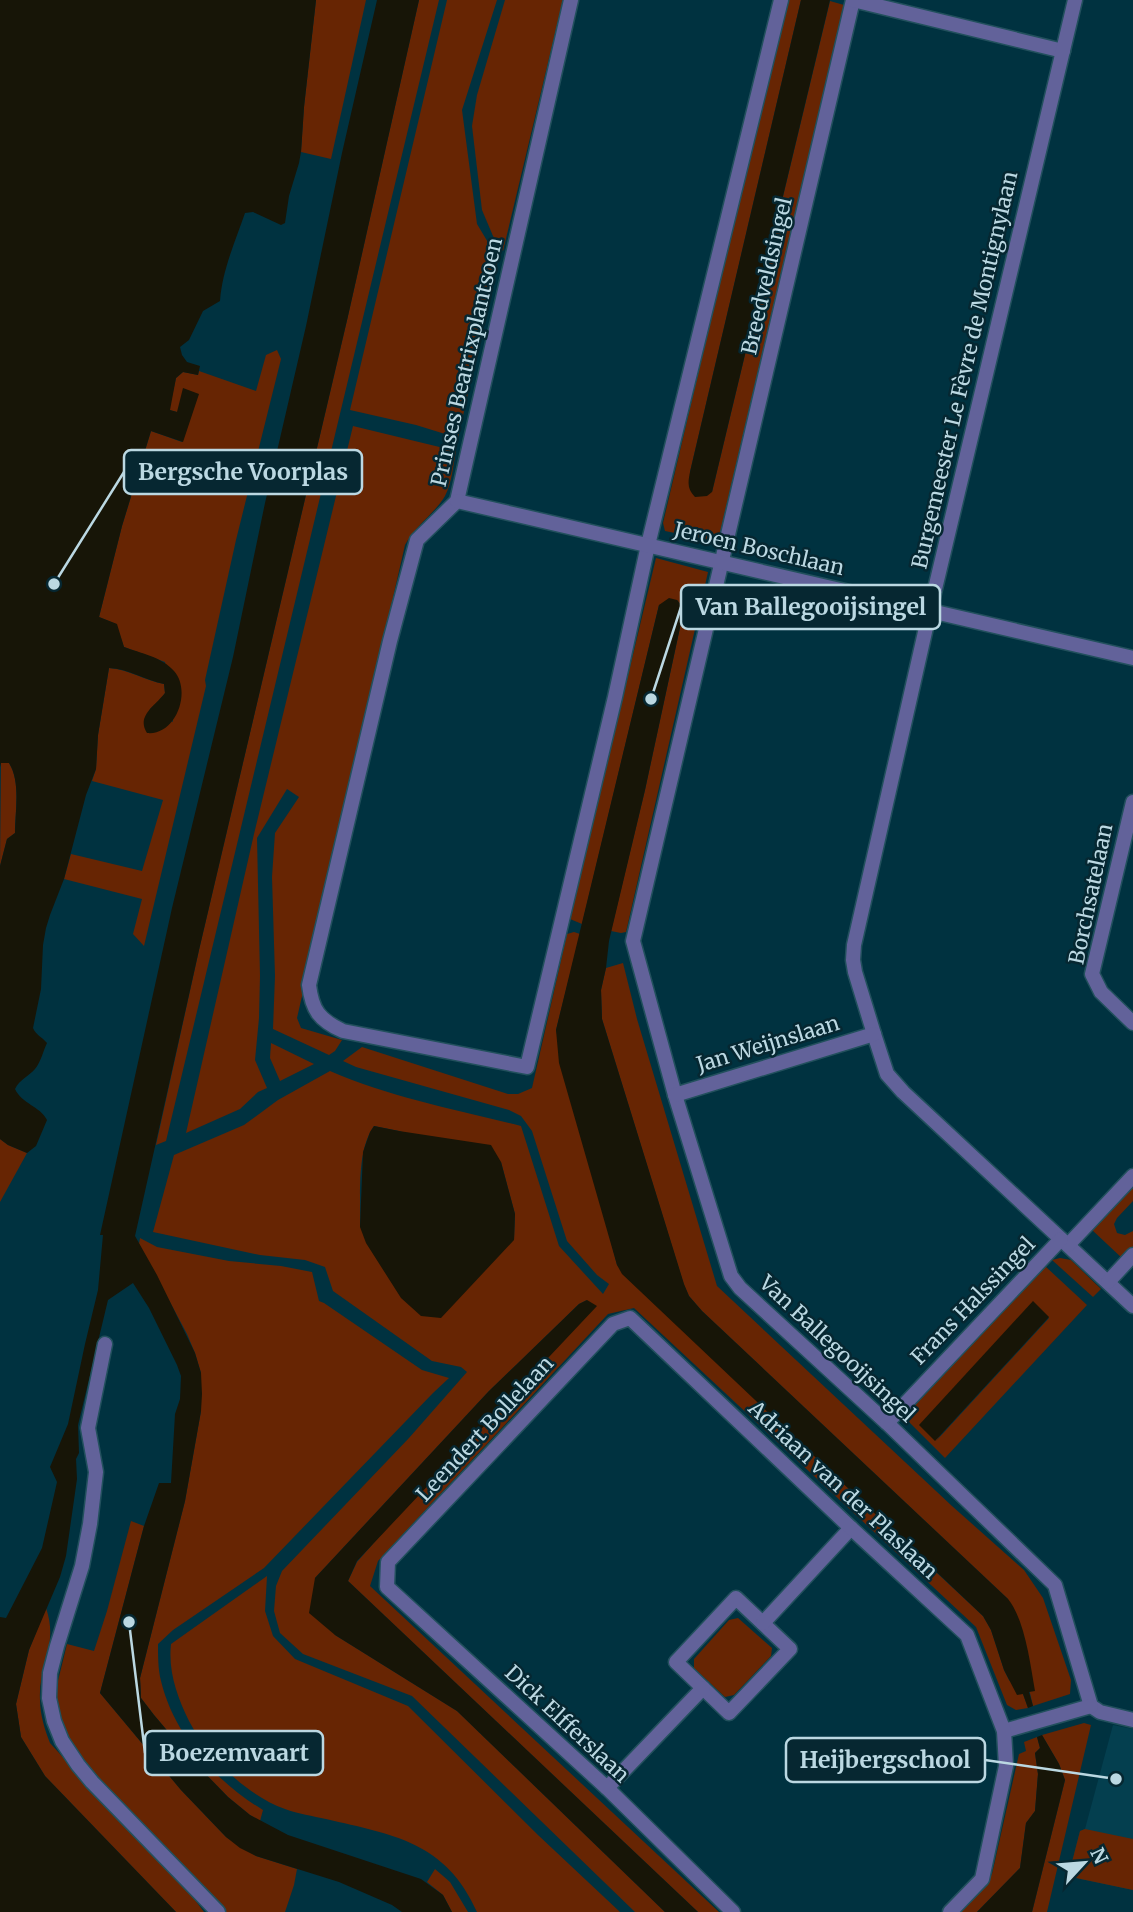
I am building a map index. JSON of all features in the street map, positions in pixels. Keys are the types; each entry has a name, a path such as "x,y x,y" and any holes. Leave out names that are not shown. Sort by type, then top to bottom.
{"street":[{"name":"Prinses Beatrixplantsoen","path":"571,0 457,501 417,540 390,642 309,985 314,1008 331,1026 343,1031 527,1068 612,711 648,545"},
{"path":"648,545 781,0"},
{"path":"853,0 1063,51"},
{"name":"Breedveldsingel","path":"721,562 853,0"},
{"name":"Burgemeester Le Fèvre de Montignylaan","path":"1075,0 930,610 854,945 855,972 887,1074 902,1093 1133,1306"},
{"name":"Jeroen Boschlaan","path":"457,501 1133,658"},
{"name":"Van Ballegooijsingel","path":"721,562 633,941 675,1095 731,1276 740,1288 887,1423 1055,1586 1091,1706"},
{"name":"Borchsatelaan","path":"1133,802 1092,974 1101,992 1133,1023"},
{"name":"Jan Weijnslaan","path":"675,1095 874,1034"},
{"name":"Frans Halssingel","path":"887,1423 1133,1176"},
{"path":"1108,1282 1133,1255"},
{"name":"Adriaan van der Plaslaan","path":"612,1324 630,1318 967,1635 1004,1731 1006,1766 982,1879 950,1912"},
{"name":"Leendert Bollelaan","path":"388,1562 612,1324"},
{"path":"105,1344 88,1428 96,1472 90,1524 82,1566 50,1673 49,1698 62,1741 78,1765 218,1912"},
{"path":"763,1623 852,1528"},
{"name":"Dick Elfferslaan","path":"388,1562 387,1587 607,1788 733,1912"},
{"path":"737,1598 763,1623 790,1649 729,1713 676,1662 737,1598"},
{"path":"607,1788 703,1688"},
{"path":"1004,1731 1091,1706 1100,1712 1133,1720"}],"shaded area":[{"path":"0,0 316,0 301,152 285,223 281,225 253,212 245,213 226,268 220,301 203,311 189,340 180,347 187,362 200,366 198,375 183,372 176,378 170,410 177,412 183,388 199,394 183,442 151,431 122,526 99,617 117,624 124,647 157,659 174,671 179,680 181,700 173,720 166,727 147,733 144,727 145,716 165,693 164,684 109,668 98,735 96,769 43,945 41,989 33,1028 47,1043 37,1066 15,1089 47,1120 36,1146 27,1153 0,1139 0,866 7,839 15,833 16,797 15,779 9,763 1,763 0,767"},
{"path":"316,0 366,0 331,159 301,152"},
{"path":"377,0 419,0 135,1236 195,1353 201,1373 202,1394 185,1501 140,1678 141,1698 154,1715 192,1760 250,1815 288,1835 421,1879 443,1895 452,1912 402,1912 339,1882 256,1856 240,1848 181,1790 100,1693 144,1526 159,1483 171,1483 175,1414 180,1399 181,1376 177,1365 149,1308 133,1283 108,1300 78,1425 77,1479 66,1556 60,1577 29,1650 16,1704 21,1737 45,1776 176,1912 0,1912 0,1617 6,1618 42,1548 57,1482 50,1467 68,1424 98,1290 103,1235 100,1235 172,908 233,657"},
{"path":"419,0 439,0 166,1141 156,1145 199,950 348,316"},
{"path":"447,0 497,0 462,110 477,224 498,259 458,438 350,410"},
{"path":"505,0 563,0 503,251 482,210 472,126 477,95"},
{"path":"786,0 801,0 690,472 712,492 830,1 844,5 719,537 715,541 665,531 663,523"},
{"path":"801,0 830,0 712,492 707,496 695,497 689,485 690,472"},
{"path":"277,350 281,359 236,540 205,680 206,686 144,946 133,934 142,899 64,879 71,854 142,871 163,800 92,781 96,769 98,735 109,668 164,684 165,693 150,709 173,722 165,662 124,647 116,624 99,617 122,526 151,431 182,442 177,412 169,410 176,378 183,372 198,375 199,371 256,391 266,355"},
{"path":"353,426 456,451 445,496 405,545 297,1018 301,1028 342,1040 329,1055 273,1029 275,976 272,877 275,833 299,797 287,789 257,838 260,976 255,1060 267,1088 258,1092 240,1109 186,1133 254,834"},
{"path":"656,558 708,572 626,932 621,933 611,931 684,609 677,600 659,605 582,924 570,919"},
{"path":"669,598 677,600 684,609 609,941 601,990 602,1019 684,1284 689,1296 702,1311 1008,1599 1023,1630 1031,1668 1035,1691 1029,1692 1033,1706 1028,1708 1023,1694 1017,1695 1004,1670 991,1630 983,1616 622,1274 617,1265 559,1063 556,1030 659,605"},
{"path":"1,762 9,763 13,771 16,797 15,833 7,839 0,866"},
{"path":"567,934 580,934 556,1030 617,1265 983,1616 991,1630 1004,1670 1009,1680 1023,1694 1028,1708 1016,1710 1007,1705 976,1627 634,1308 608,1314 378,1561 370,1586 719,1912 698,1912 348,1581 357,1562 587,1300 579,1304 489,1391 315,1578 335,1635 457,1711 665,1912 635,1912 412,1696 303,1654 280,1633 274,1611 276,1586 282,1571 409,1438 467,1372 461,1367 432,1361 333,1291 325,1267 305,1260 260,1255 153,1232 174,1155 244,1125 278,1100 330,1071 400,1096 521,1126 559,1246 603,1294 609,1284 597,1275 567,1241 532,1131 521,1116 509,1110 343,1061 362,1047 508,1094 518,1094 532,1088","holes":["374,1126 501,1162 515,1214 514,1240 360,1227 362,1161 368,1136"]},
{"path":"623,963 637,1019 717,1286 1024,1570 1043,1598 1071,1680 1070,1694 1033,1706 1008,1599 689,1296 602,1019 601,990 606,968"},
{"path":"271,1043 314,1064 280,1081 270,1058"},
{"path":"374,1126 491,1145 501,1162 515,1214 514,1240 441,1318 421,1316 401,1298 366,1243 360,1227 363,1152"},
{"path":"0,1139 27,1153 0,1202"},
{"path":"1133,1185 1133,1201 1114,1224 1117,1233 1125,1235 1133,1231 1133,1248 1123,1259 1091,1229"},
{"path":"140,1238 157,1247 229,1261 312,1272 319,1301 422,1370 449,1378 264,1568 173,1630 158,1644 161,1681 176,1720 199,1755 214,1771 229,1786 263,1810 260,1821 228,1797 192,1760 141,1698 140,1678 185,1501 201,1411 201,1373 187,1334 139,1244"},
{"path":"1052,1260 1071,1260 1101,1289 1093,1297"},
{"path":"1045,1266 1087,1305 945,1458 904,1417","holes":["1033,1302 1049,1318 936,1441"]},
{"path":"587,1300 597,1306 357,1561 348,1581 698,1912 665,1912 457,1711 335,1635 309,1613 315,1578 489,1391 579,1304"},
{"path":"1033,1301 1049,1317 935,1441 919,1425"},
{"path":"131,1521 144,1526 100,1693 181,1790 226,1837 256,1856 297,1869 285,1912 224,1912 105,1790 71,1745 60,1720 55,1693 67,1644 94,1651"},
{"path":"267,1576 265,1611 273,1636 295,1659 408,1706 620,1912 477,1912 450,1870 434,1856 415,1845 374,1830 300,1814 270,1803 242,1784 217,1761 197,1735 177,1693 172,1674 171,1644"},
{"path":"46,1608 50,1633 40,1700 50,1743 189,1892 204,1912 176,1912 45,1776 21,1737 16,1704 29,1650"},
{"path":"738,1618 772,1648 771,1656 734,1695 725,1697 694,1668 694,1659 729,1620"},
{"path":"1084,1723 1091,1725 1047,1912 1032,1912 1065,1780 1042,1735"},
{"path":"1113,1725 1133,1729 1133,1890 1076,1878 1072,1862 1080,1831 1085,1829"},
{"path":"1042,1735 1065,1780 1032,1912 977,1912 1020,1868 1026,1823 1035,1811 1038,1774 1035,1753 1040,1748 1037,1737"},
{"path":"1037,1737 1040,1748 1035,1753 1038,1774 1035,1811 1026,1823 1020,1868 977,1912 961,1912 992,1874 1019,1754 1026,1751 1024,1742"},
{"path":"1085,1829 1133,1839 1133,1890 1076,1878 1072,1862 1080,1831"},
{"path":"435,1869 450,1882 468,1912 452,1912 443,1895 427,1882"}],"place":[{"name":"Bergsche Voorplas","path":"54,584"},
{"name":"Van Ballegooijsingel","path":"651,699"},
{"name":"Boezemvaart","path":"129,1622"},
{"name":"Heijbergschool","path":"1116,1779"}]}
